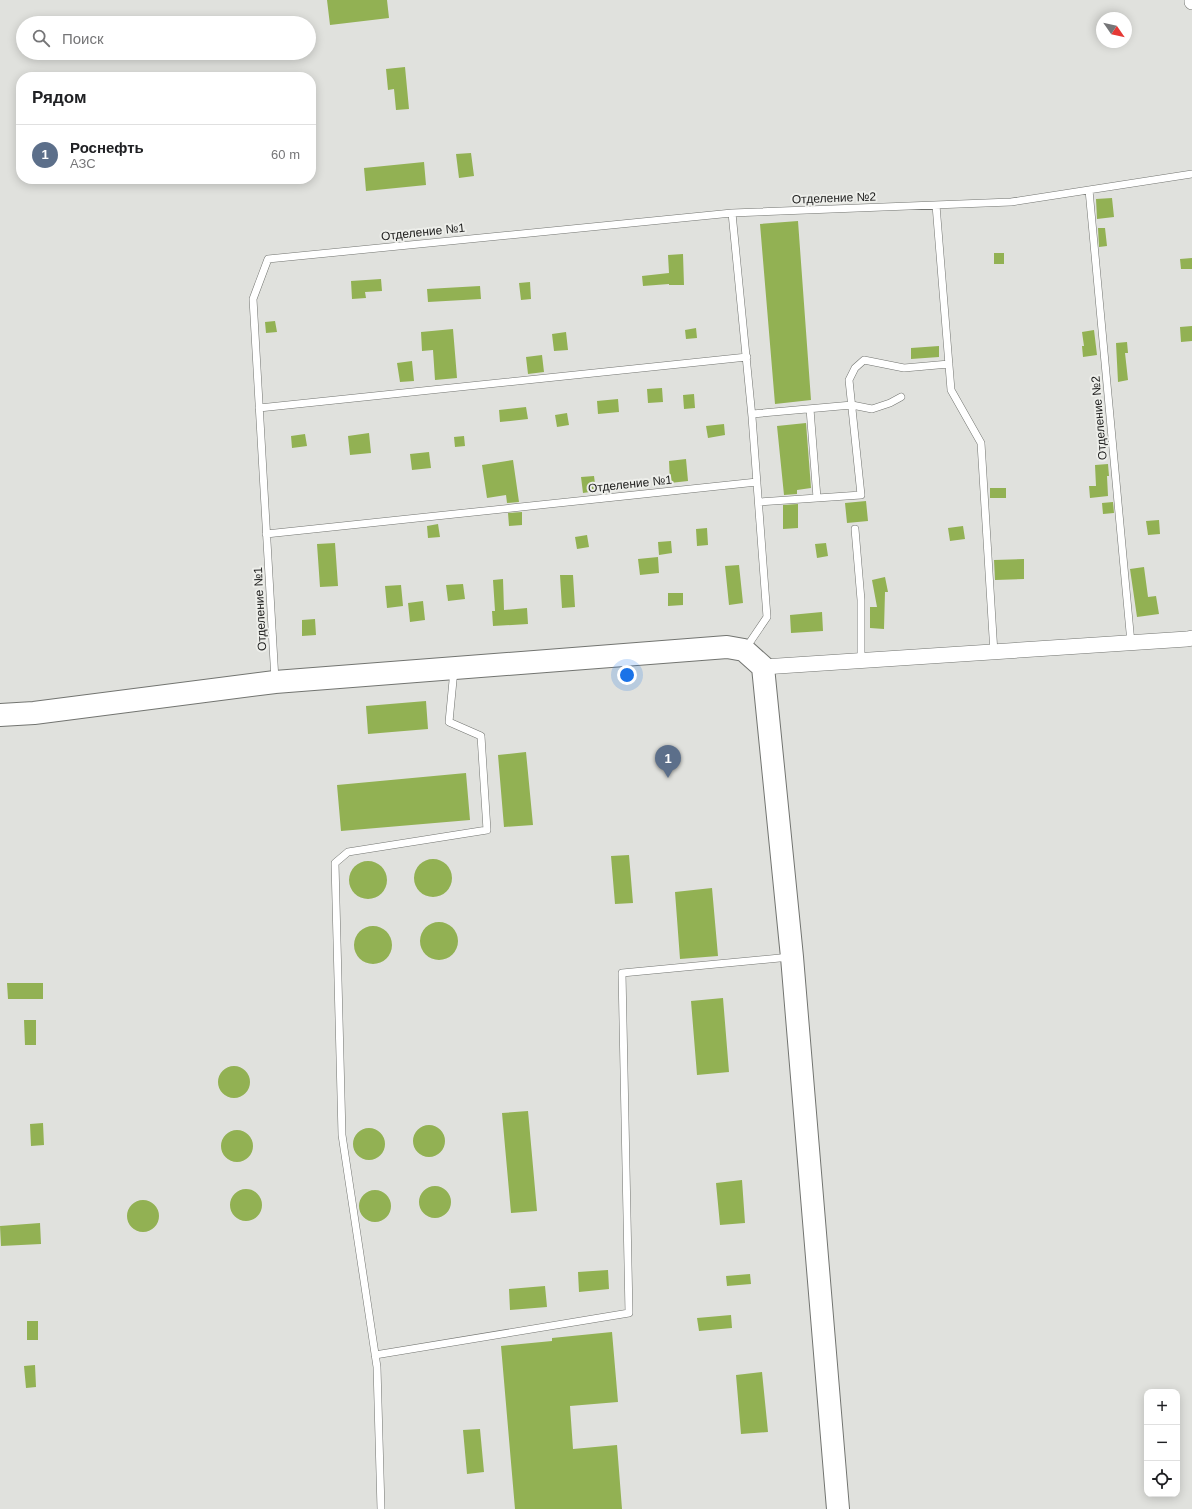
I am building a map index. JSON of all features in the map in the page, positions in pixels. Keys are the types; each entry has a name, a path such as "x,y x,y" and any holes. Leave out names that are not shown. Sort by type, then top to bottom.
{"main road":[{"path":"0,715 34,713 275,682 727,647 744,650 763,667 792,957 838,1509"}],"street":[{"path":"763,667 861,662 1187,640 1192,638"}],"lane":[{"name":"Отделение №2","path":"732,213 1011,202 1192,174"},
{"name":"Отделение №2","path":"1089,190 1131,643"},
{"path":"936,205 951,390 981,443 994,653"},
{"path":"732,213 752,414 767,617 744,650"},
{"name":"Отделение №1","path":"275,682 253,299 268,259 732,213"},
{"path":"259,408 746,357"},
{"path":"759,502 861,495 849,380 856,368 864,360 904,368 949,364"},
{"path":"752,414 852,405 872,409 890,403 901,397"},
{"path":"810,409 817,498"},
{"name":"Отделение №1","path":"266,534 757,482"},
{"path":"855,529 861,600 861,662"},
{"path":"381,1509 375,1355 342,1135 335,863 348,852 487,830 481,736 450,722 454,668"},
{"path":"375,1355 629,1313 622,973 792,957"}],"building":[{"path":"327,0 387,0 389,18 330,25"},
{"path":"405,67 409,109 396,110 394,89 388,90 386,69"},
{"path":"471,153 474,176 459,178 456,154"},
{"path":"424,162 426,185 366,191 364,168"},
{"path":"1112,198 1114,217 1097,219 1096,199"},
{"path":"798,221 811,400 775,404 760,224"},
{"path":"1098,228 1105,228 1107,246 1099,247"},
{"path":"994,253 1004,253 1004,264 994,264"},
{"path":"683,254 684,285 669,284 643,286 642,276 669,273 668,255"},
{"path":"1192,258 1192,269 1181,269 1180,259"},
{"path":"381,279 382,291 365,292 366,298 352,299 351,281"},
{"path":"530,282 531,299 521,300 519,283"},
{"path":"480,286 481,299 428,302 427,289"},
{"path":"275,321 277,332 266,333 265,322"},
{"path":"1192,326 1192,341 1181,342 1180,327"},
{"path":"696,328 697,338 686,339 685,330"},
{"path":"453,329 457,378 435,380 433,350 422,351 421,332"},
{"path":"1094,330 1097,355 1083,357 1082,346 1084,346 1082,332"},
{"path":"566,332 568,350 554,351 552,334"},
{"path":"1127,342 1128,353 1125,353 1128,380 1118,382 1116,343"},
{"path":"939,346 939,357 911,359 911,348"},
{"path":"542,355 544,372 528,374 526,357"},
{"path":"412,361 414,381 400,382 397,363"},
{"path":"662,388 663,402 648,403 647,389"},
{"path":"694,394 695,408 684,409 683,395"},
{"path":"618,399 619,412 598,414 597,401"},
{"path":"526,407 528,419 500,422 499,410"},
{"path":"567,413 569,425 557,427 555,415"},
{"path":"806,423 811,488 797,490 797,494 784,495 777,426"},
{"path":"724,424 725,435 708,438 706,426"},
{"path":"369,433 371,453 350,455 348,436"},
{"path":"305,434 307,446 292,448 291,436"},
{"path":"464,436 465,446 455,447 454,437"},
{"path":"429,452 431,468 412,470 410,454"},
{"path":"686,459 688,481 670,483 669,461"},
{"path":"513,460 519,502 507,503 506,495 487,498 482,465"},
{"path":"1108,464 1108,496 1090,498 1089,486 1096,486 1095,465"},
{"path":"594,476 596,491 583,493 581,477"},
{"path":"990,488 1006,488 1006,498 990,498"},
{"path":"866,501 868,521 847,523 845,503"},
{"path":"1113,502 1114,513 1103,514 1102,503"},
{"path":"798,504 798,528 783,529 783,505"},
{"path":"522,512 522,525 509,526 508,513"},
{"path":"1159,520 1160,534 1148,535 1146,521"},
{"path":"438,524 440,537 428,538 427,526"},
{"path":"963,526 965,539 950,541 948,528"},
{"path":"707,528 708,545 697,546 696,529"},
{"path":"587,535 589,547 577,549 575,537"},
{"path":"671,541 672,553 659,555 658,542"},
{"path":"335,543 338,586 320,587 317,544"},
{"path":"826,543 828,556 817,558 815,544"},
{"path":"658,557 659,573 640,575 638,559"},
{"path":"1024,559 1024,579 995,580 994,560"},
{"path":"739,565 743,603 729,605 725,566"},
{"path":"1144,567 1148,597 1156,596 1159,614 1137,617 1130,569"},
{"path":"560,575 573,575 575,607 562,608"},
{"path":"885,577 888,592 885,592 884,629 870,628 870,607 877,607 872,580"},
{"path":"503,579 504,610 527,608 528,624 493,626 492,611 495,611 493,580"},
{"path":"463,584 465,599 448,601 446,585"},
{"path":"401,585 403,606 387,608 385,586"},
{"path":"668,593 683,593 683,605 668,606"},
{"path":"423,601 425,620 410,622 408,603"},
{"path":"822,612 823,631 791,633 790,615"},
{"path":"315,619 316,635 302,636 302,620"},
{"path":"426,701 428,729 368,734 366,706"},
{"path":"526,752 533,825 504,827 498,755"},
{"path":"466,773 470,820 341,831 337,785"},
{"path":"629,855 633,903 615,904 611,856"},
{"path":"433,859 443,862 449,868 452,878 449,888 443,894 433,897 423,894 417,888 414,878 417,868 423,862"},
{"path":"368,861 378,864 384,870 387,880 384,890 378,896 368,899 358,896 352,890 349,880 352,870 358,864"},
{"path":"712,888 718,956 680,959 675,892"},
{"path":"439,922 449,925 455,931 458,941 455,951 449,957 439,960 429,957 423,951 420,941 423,931 429,925"},
{"path":"373,926 383,929 389,935 392,945 389,955 383,961 373,964 363,961 357,955 354,945 357,935 363,929"},
{"path":"7,983 43,983 43,999 8,999"},
{"path":"723,998 729,1072 697,1075 691,1001"},
{"path":"24,1020 36,1020 36,1045 25,1045"},
{"path":"234,1066 243,1069 247,1073 250,1082 247,1091 243,1095 234,1098 225,1095 221,1091 218,1082 221,1073 225,1069"},
{"path":"528,1111 537,1211 511,1213 502,1113"},
{"path":"43,1123 44,1145 31,1146 30,1124"},
{"path":"429,1125 438,1128 442,1132 445,1141 442,1150 438,1154 429,1157 420,1154 416,1150 413,1141 416,1132 420,1128"},
{"path":"369,1128 378,1131 382,1135 385,1144 382,1153 378,1157 369,1160 360,1157 356,1153 353,1144 356,1135 360,1131"},
{"path":"237,1130 246,1133 250,1137 253,1146 250,1155 246,1159 237,1162 228,1159 224,1155 221,1146 224,1137 228,1133"},
{"path":"742,1180 745,1223 720,1225 716,1183"},
{"path":"435,1186 444,1189 448,1193 451,1202 448,1211 444,1215 435,1218 426,1215 422,1211 419,1202 422,1193 426,1189"},
{"path":"246,1189 255,1192 259,1196 262,1205 259,1214 255,1218 246,1221 237,1218 233,1214 230,1205 233,1196 237,1192"},
{"path":"375,1190 384,1193 388,1197 391,1206 388,1215 384,1219 375,1222 366,1219 362,1215 359,1206 362,1197 366,1193"},
{"path":"143,1200 152,1203 156,1207 159,1216 156,1225 152,1229 143,1232 134,1229 130,1225 127,1216 130,1207 134,1203"},
{"path":"40,1223 41,1244 1,1246 0,1226"},
{"path":"608,1270 609,1289 579,1292 578,1272"},
{"path":"750,1274 751,1284 727,1286 726,1276"},
{"path":"545,1286 547,1307 510,1310 509,1289"},
{"path":"731,1315 732,1328 699,1331 697,1318"},
{"path":"27,1321 38,1321 38,1340 27,1340"},
{"path":"612,1332 618,1402 570,1406 573,1449 617,1445 622,1509 515,1509 501,1346 552,1341 552,1338"},
{"path":"35,1365 36,1387 26,1388 24,1366"},
{"path":"762,1372 768,1432 741,1434 736,1375"},
{"path":"480,1429 484,1472 467,1474 463,1430"}],"place":[{"name":"Роснефть","path":"668,778"}]}
